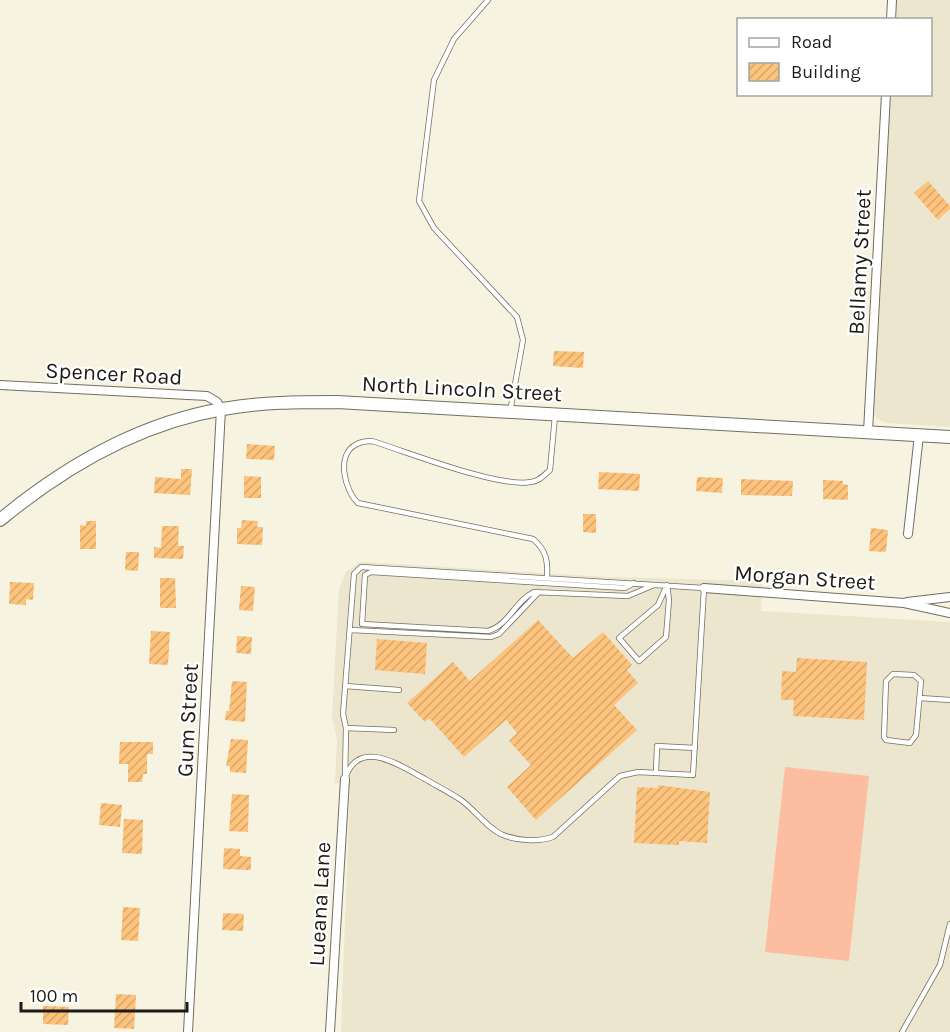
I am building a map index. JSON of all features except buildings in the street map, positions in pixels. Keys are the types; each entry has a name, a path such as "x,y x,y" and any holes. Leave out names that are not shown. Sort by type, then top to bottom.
{"street":[{"path":"891,18 892,0"},
{"name":"Bellamy Street","path":"868,432 886,96"},
{"name":"Spencer Road","path":"0,386 207,396 217,402 221,409"},
{"name":"North Lincoln Street","path":"0,520 59,475 108,448 165,425 221,409 278,402 337,402 950,436"},
{"name":"Gum Street","path":"188,1032 221,409"},
{"path":"908,534 919,435"},
{"name":"Morgan Street","path":"704,588 904,603 950,614"},
{"name":"Morgan Street","path":"904,603 950,597"},
{"name":"Lueana Lane","path":"330,1032 345,779"}],"lane":[{"path":"488,0 454,39 434,80 419,201 434,228 517,317 523,340 510,412"},
{"path":"547,577 548,562 542,547 533,539 358,503 349,495 345,482 346,460 349,451 356,444 372,441 506,483 531,482 540,479 550,470 555,414"},
{"path":"361,567 704,588 693,775 638,772 620,776 553,837 540,842 502,835 462,801 390,760 375,756 360,759 348,768 345,779 346,728 343,714 347,645 351,630 354,574 361,567"},
{"path":"634,583 626,588 371,572 365,575 362,624 489,631 501,624 523,597 541,591 628,596 656,584"},
{"path":"667,585 669,600 666,637 639,661 620,638 658,605 667,585"},
{"path":"351,630 491,637 499,634 541,591"},
{"path":"893,674 919,676 920,698 914,741 910,743 886,740 884,737 888,677 893,674"},
{"path":"345,686 399,690"},
{"path":"920,698 950,700"},
{"path":"346,728 394,730"},
{"path":"656,773 657,746 695,748"},
{"path":"902,1032 940,965 950,924"}],"shaded area":[{"path":"892,0 950,0 950,427 887,423 877,419 871,411 887,96 932,96 932,18 891,18"},
{"path":"361,562 608,577 762,581 761,611 950,622 950,1032 341,1032 350,784 335,783 337,740 332,717 339,588 346,572"},
{"path":"785,767 869,776 849,961 765,952"}]}
